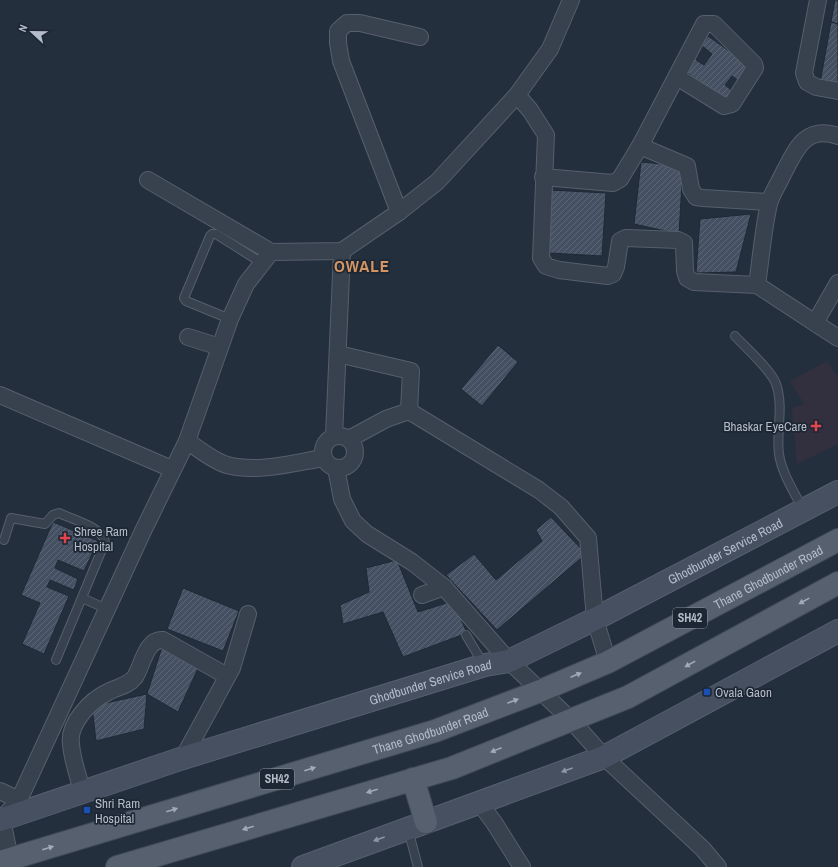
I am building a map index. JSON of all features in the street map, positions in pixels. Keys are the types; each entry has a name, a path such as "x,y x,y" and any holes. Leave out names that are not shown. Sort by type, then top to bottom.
{"main road":[{"name":"Thane Ghodbunder Road","path":"5,861 435,731 540,691 608,662 838,540"},
{"path":"117,867 452,768 628,697 838,583"},
{"path":"413,779 417,825"}],"street":[{"path":"148,180 266,257 342,251 399,212 437,182 517,95 550,49 571,0"},
{"path":"818,0 804,73 807,82 816,87 838,91"},
{"path":"399,212 341,61 338,31 347,23 360,23 420,37"},
{"path":"543,177 613,183 620,179 640,146 704,24 714,24 754,64 755,68 732,104 728,106 724,106 677,77"},
{"path":"517,95 530,110 546,135 543,177 541,258 546,266 559,270 608,276 613,274 616,267 620,241 626,238 678,240 684,243 685,271 687,278 694,282 757,285 838,338"},
{"path":"757,285 769,202 802,141 814,135 827,132 838,136"},
{"path":"640,146 687,166 691,189 696,196 769,202"},
{"path":"341,438 338,354 342,251"},
{"path":"5,861 1,820 20,800 172,469 187,441 230,318 246,284 266,257"},
{"path":"815,323 838,282"},
{"path":"188,337 220,347"},
{"path":"338,354 411,370 409,411"},
{"path":"0,395 172,469"},
{"path":"409,411 341,438 325,442 322,453 330,463 342,499 353,521 367,534 412,562 444,587 508,661 571,720 604,757 703,849 718,867"},
{"path":"409,411 539,490 561,507 588,538 595,619 608,662"},
{"path":"187,441 226,464 247,468 330,463 346,466 353,459 354,448 341,438"},
{"name":"Ghodbunder Service Road","path":"1,820 183,758 485,665 508,661 595,619 838,492"},
{"path":"422,595 444,587"},
{"path":"183,758 232,668 248,614"},
{"path":"303,867 604,757 838,631"},
{"path":"82,792 70,743 78,720 90,703 108,692 125,685 135,678 151,645 155,641 163,640 227,676"},
{"path":"0,791 20,800"},
{"path":"479,802 495,824 522,867"}],"lane":[{"path":"230,318 186,301 184,298 210,236 212,234 216,234 266,257"},
{"path":"734,336 771,376 776,384 778,396 779,454 781,464 804,511"},
{"path":"4,540 11,518 45,524 53,515 59,514 98,530 104,537 105,542 56,660"},
{"path":"82,598 107,609"},
{"path":"466,635 485,665"},
{"path":"417,825 418,867"}],"shaded area":[{"name":"Bhaskar EyeCare","path":"827,361 838,377 838,444 797,464 792,408 804,404 790,381"}],"building":[{"path":"835,0 838,0 838,24 831,22"},
{"path":"831,22 838,24 838,86 820,83"},
{"path":"708,36 753,68 742,83 732,76 725,85 734,92 728,101 685,71 693,58 704,65 712,54 701,45"},
{"path":"641,162 683,166 679,234 634,224"},
{"path":"550,190 606,193 602,256 549,253"},
{"path":"751,214 736,272 696,273 700,219"},
{"path":"498,345 518,362 482,406 461,389"},
{"path":"551,517 586,554 497,630 446,575 474,554 496,580 542,541 536,530"},
{"path":"53,522 98,541 84,571 58,560 55,568 78,579 74,590 50,580 47,587 69,596 44,654 22,644 40,603 21,595"},
{"path":"397,560 418,612 453,601 467,633 403,657 383,612 343,624 340,605 369,592 366,568"},
{"path":"183,588 239,611 223,651 167,629"},
{"path":"162,647 200,664 178,712 147,694"},
{"path":"147,694 144,729 96,741 92,706"}],"place":[{"name":"Bhaskar EyeCare","path":"816,426"},
{"name":"Shree Ram Hospital","path":"65,538"},
{"name":"Ovala Gaon","path":"707,692"},
{"name":"Shri Ram Hospital","path":"87,810"}],"district":[{"name":"OWALE","path":"362,266"}]}
